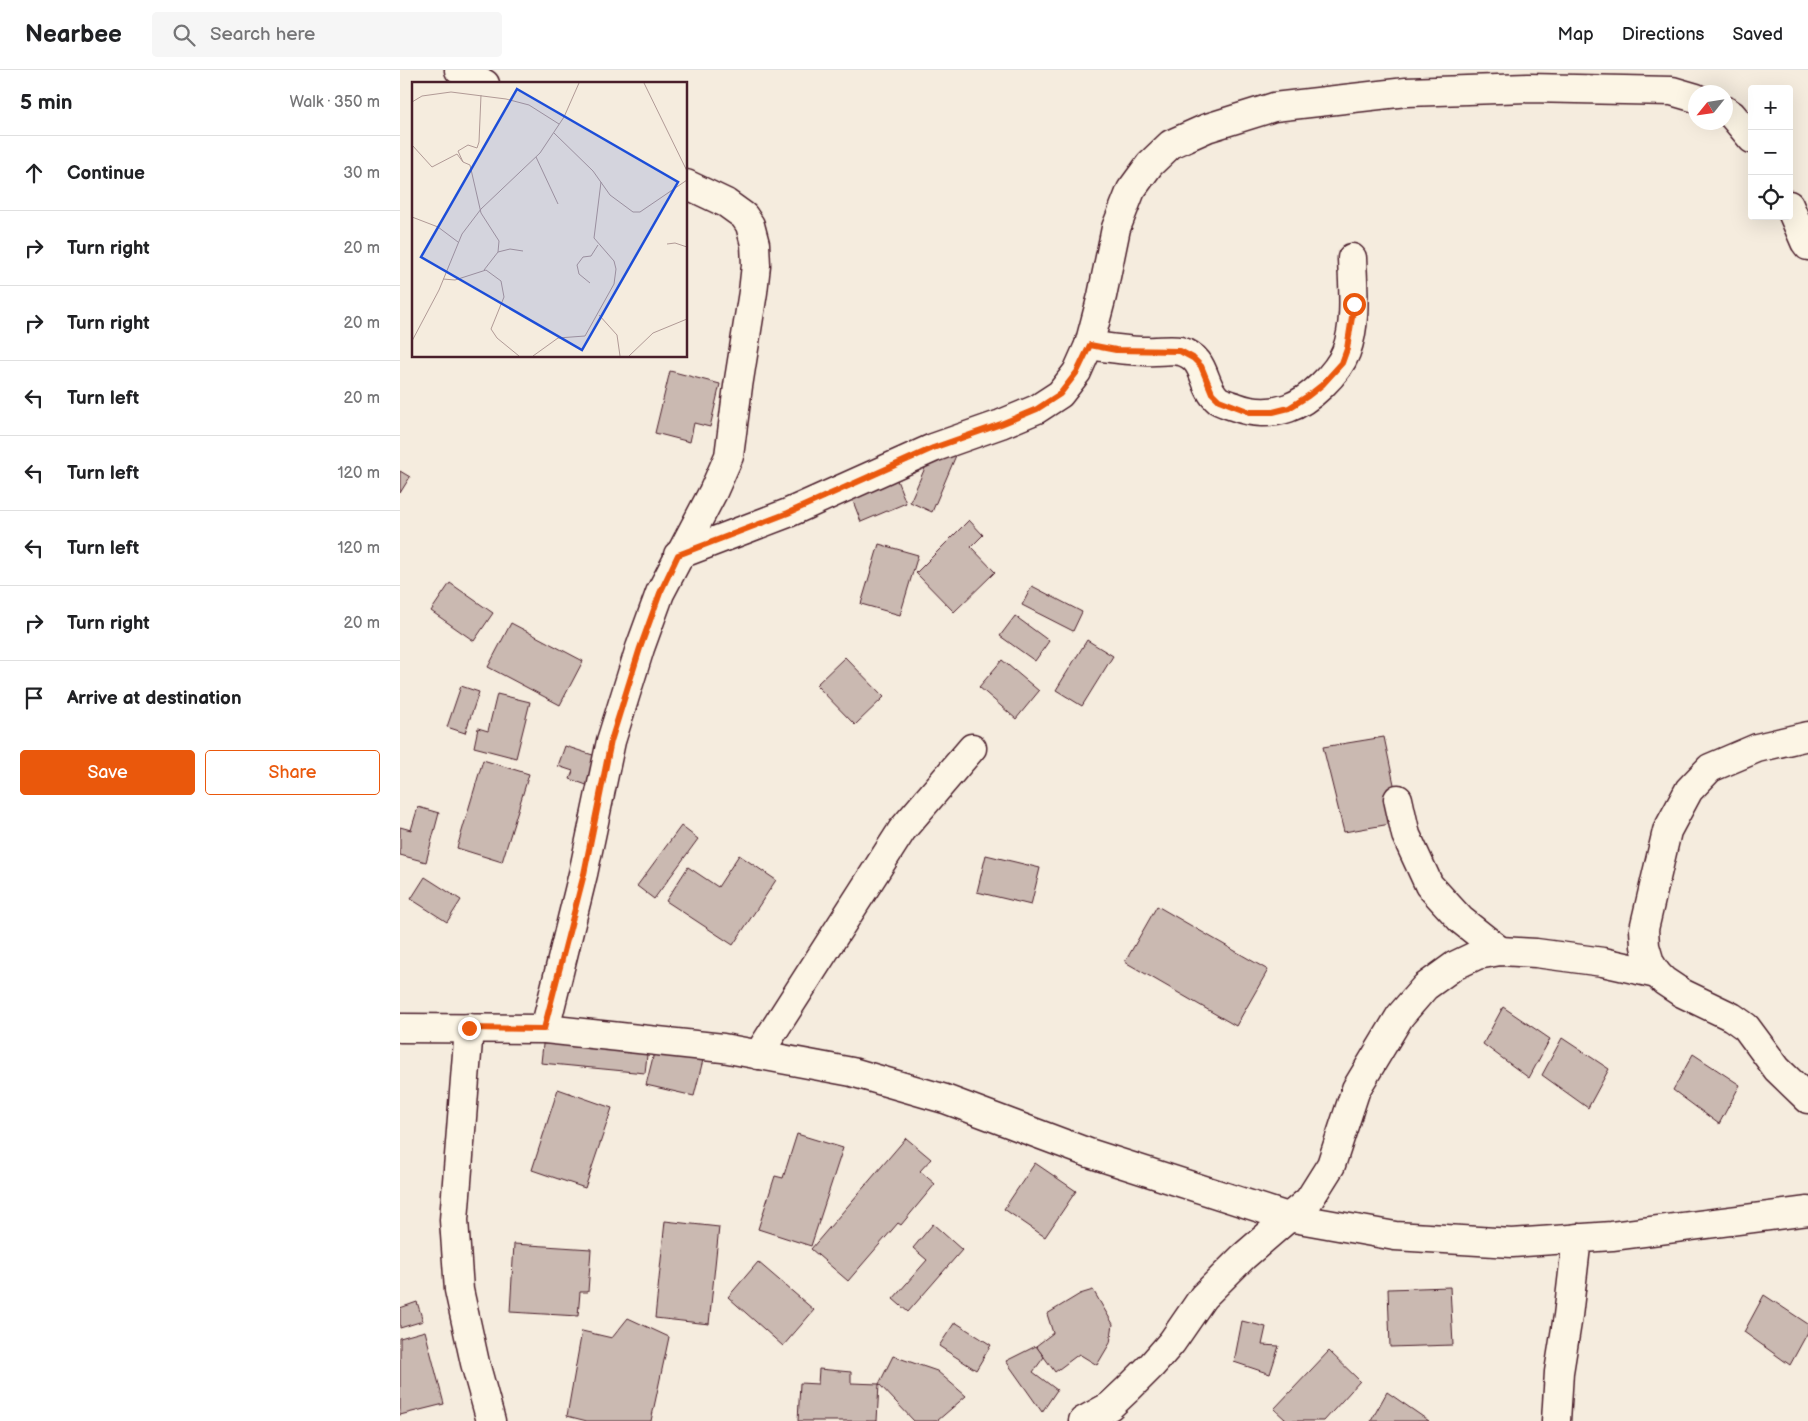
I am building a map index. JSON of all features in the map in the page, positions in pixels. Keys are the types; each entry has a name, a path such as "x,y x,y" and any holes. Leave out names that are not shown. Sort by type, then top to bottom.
{"street":[{"path":"459,70 481,82"},
{"path":"678,555 788,513 933,448 1037,409 1060,394 1077,372 1090,345 1116,228 1131,190 1150,164 1171,144 1207,128 1274,108 1532,79 1672,90 1688,95"},
{"path":"1733,116 1748,134"},
{"path":"544,1029 584,874 611,741 640,648 656,602 678,555 713,492 729,456 756,265 755,244 750,225 744,216 726,202 688,185"},
{"path":"1793,214 1808,246"},
{"path":"1090,345 1116,350 1180,351 1193,358 1201,366 1212,393 1219,400 1250,412 1273,412 1289,408 1322,385 1342,363 1348,342 1354,304 1352,258"},
{"path":"1808,736 1758,748 1710,768 1689,790 1667,831 1644,928 1645,946 1650,963 1657,974 1682,994 1732,1017 1746,1027 1777,1070 1808,1099"},
{"path":"758,1055 902,830 972,748"},
{"path":"1398,800 1406,836 1429,885 1461,920 1500,951"},
{"path":"1603,962 1621,950 1644,928"},
{"path":"1083,1421 1110,1406 1152,1365 1172,1342 1203,1297 1243,1257 1309,1200 1332,1165 1356,1089 1400,1016 1425,987 1454,966 1477,955 1500,951 1536,953 1603,962 1657,974"},
{"path":"400,1028 544,1029 723,1048 852,1072 945,1099 1089,1153 1288,1217 1395,1236 1512,1243 1698,1226 1808,1212"},
{"path":"469,1028 454,1220 459,1290 475,1363 491,1421"},
{"path":"1556,1421 1559,1372 1577,1238"}],"building":[{"path":"670,371 720,384 710,427 694,423 690,442 655,433"},
{"path":"939,436 960,446 932,512 910,502"},
{"path":"891,465 906,503 861,522 846,483"},
{"path":"400,471 410,477 400,493"},
{"path":"969,520 983,535 971,547 995,572 954,612 916,573"},
{"path":"879,544 918,555 900,615 861,604"},
{"path":"450,583 493,613 474,641 431,611"},
{"path":"1032,586 1082,612 1073,631 1022,605"},
{"path":"1015,616 1049,641 1035,661 1000,636"},
{"path":"511,623 583,661 560,705 488,667"},
{"path":"1087,640 1113,656 1082,706 1056,690"},
{"path":"845,657 884,697 855,725 816,685"},
{"path":"1002,660 1039,691 1016,719 979,687"},
{"path":"461,686 479,692 465,733 447,727"},
{"path":"497,694 530,702 516,758 474,747 478,728 488,731"},
{"path":"1384,737 1402,822 1344,832 1323,747"},
{"path":"565,746 602,758 592,787 570,779 573,771 558,766"},
{"path":"483,760 529,774 502,862 457,848"},
{"path":"418,807 439,813 426,862 400,855 400,827 411,830"},
{"path":"681,826 698,839 654,899 637,886"},
{"path":"739,855 776,880 733,945 666,901 688,867 718,887"},
{"path":"986,855 1040,868 1031,905 977,892"},
{"path":"425,877 461,900 447,922 411,899"},
{"path":"1157,906 1268,970 1236,1026 1125,962"},
{"path":"1503,1007 1550,1039 1529,1078 1483,1044"},
{"path":"545,1026 649,1037 645,1073 541,1063"},
{"path":"658,1037 706,1048 694,1096 646,1085"},
{"path":"1562,1038 1609,1069 1588,1108 1542,1075"},
{"path":"1693,1054 1740,1085 1719,1124 1673,1090"},
{"path":"558,1089 612,1108 585,1188 532,1170"},
{"path":"797,1134 843,1148 811,1246 758,1229 775,1176 783,1178"},
{"path":"906,1138 931,1159 920,1171 935,1184 901,1225 898,1223 848,1281 811,1249"},
{"path":"1035,1163 1076,1191 1045,1237 1004,1209"},
{"path":"665,1221 719,1227 709,1324 655,1318"},
{"path":"933,1224 962,1250 908,1312 893,1299 927,1260 913,1248"},
{"path":"514,1244 591,1249 588,1292 580,1292 578,1316 510,1312"},
{"path":"758,1262 814,1310 783,1346 728,1297"},
{"path":"1450,1287 1453,1345 1390,1347 1388,1289"},
{"path":"1093,1290 1113,1324 1110,1343 1097,1365 1079,1354 1055,1372 1036,1346 1053,1333 1047,1314 1080,1294"},
{"path":"1764,1295 1808,1324 1808,1332 1790,1365 1744,1332"},
{"path":"417,1302 423,1321 400,1328 400,1308"},
{"path":"628,1318 669,1337 651,1421 587,1421 567,1416 582,1331 612,1338"},
{"path":"1242,1321 1266,1327 1262,1345 1279,1346 1270,1374 1234,1362"},
{"path":"955,1322 991,1345 976,1370 939,1346"},
{"path":"425,1331 444,1404 400,1415 400,1338"},
{"path":"1036,1346 1044,1357 1033,1372 1057,1390 1042,1412 1006,1361"},
{"path":"1329,1351 1360,1381 1324,1421 1287,1421 1274,1409"},
{"path":"893,1356 937,1371 966,1396 937,1421 914,1421 879,1384"},
{"path":"819,1369 851,1372 851,1383 879,1384 877,1421 798,1421 800,1383 818,1384"},
{"path":"1387,1392 1429,1421 1371,1421"}],"route":[{"path":"469,1028 544,1029 584,874 611,741 640,648 660,593 678,555 788,513 933,448 1037,409 1060,394 1077,372 1090,345 1116,350 1180,351 1193,358 1201,366 1212,393 1219,400 1250,412 1273,412 1289,408 1322,385 1342,363 1347,349 1354,304"}]}
